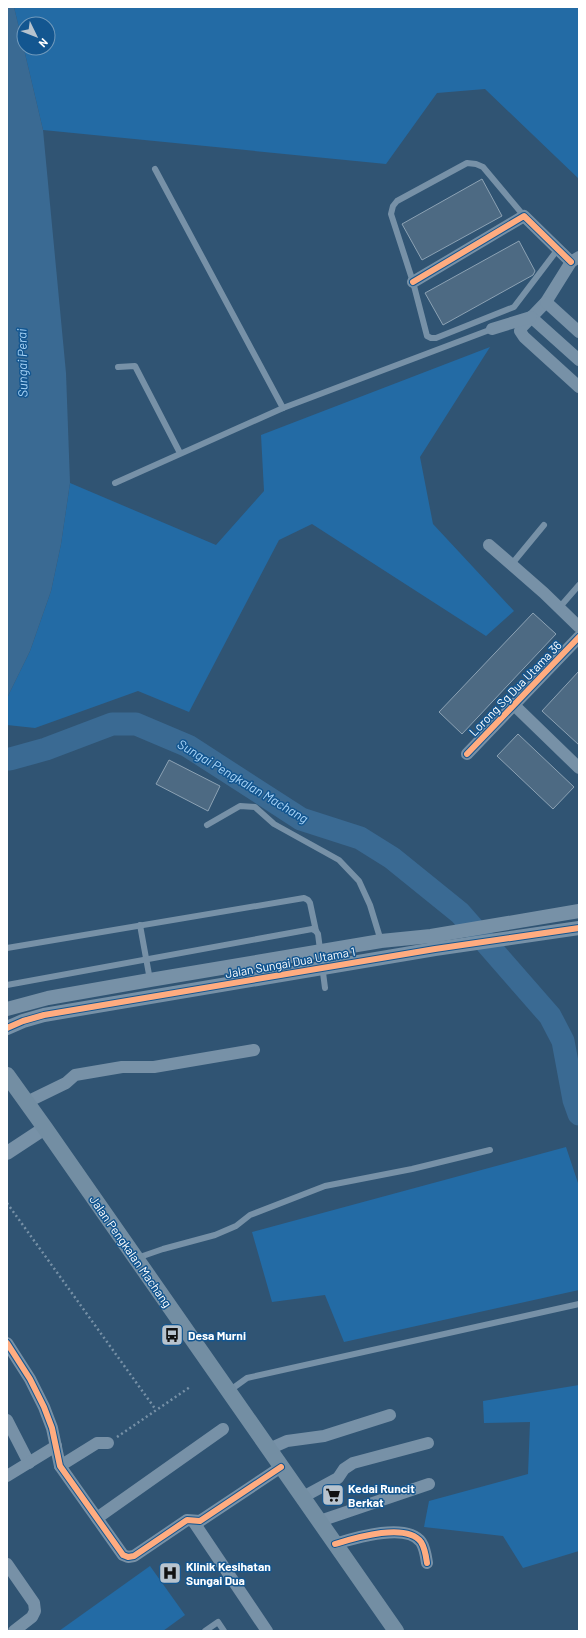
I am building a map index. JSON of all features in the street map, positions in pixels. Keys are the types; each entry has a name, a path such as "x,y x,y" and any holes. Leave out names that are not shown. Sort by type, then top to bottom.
{"main road":[{"name":"Jalan Pengkalan Machang","path":"7,1076 27,1102 396,1631"}],"street":[{"path":"413,282 524,216 558,249 575,259 546,302 521,328 521,334 579,387"},
{"path":"546,302 579,332"},
{"path":"492,329 531,317"},
{"path":"531,317 579,360"},
{"path":"489,545 544,593 579,627"},
{"name":"Lorong Sg Dua Utama 36","path":"467,754 579,637"},
{"path":"514,705 579,768"},
{"name":"Jalan Sungai Dua Utama 1","path":"7,1028 23,1021 44,1015 322,968 537,917 579,911"},
{"name":"Jalan Sungai Dua Utama 1","path":"7,1009 48,998 381,941 433,942 536,934 579,928"},
{"path":"27,1102 66,1083 76,1075 122,1067 154,1067 254,1050"},
{"path":"7,1153 45,1128"},
{"path":"7,1343 30,1379 44,1407 52,1428 60,1466 123,1554 134,1556 187,1520 200,1522 281,1467"},
{"path":"269,1449 287,1441 324,1436 390,1415"},
{"path":"7,1420 29,1463"},
{"path":"97,1518 223,1429"},
{"path":"60,1466 97,1442 108,1443"},
{"path":"303,1497 338,1478 344,1470 353,1463 428,1443"},
{"path":"7,1476 56,1446"},
{"path":"320,1521 429,1484"},
{"path":"193,1521 267,1631"},
{"path":"335,1544 367,1535 403,1532 412,1534 421,1542 427,1563"},
{"path":"7,1564 34,1603 35,1611 32,1617 14,1631"}],"lane":[{"path":"524,216 483,167 476,164 467,163 397,201 393,206 391,214 413,282 427,336 436,338 514,307 558,249"},
{"path":"155,169 283,408"},
{"path":"115,483 283,408 492,329"},
{"path":"118,367 135,366 180,453"},
{"path":"511,565 544,525"},
{"path":"559,608 579,585"},
{"path":"207,825 240,806 255,807 274,824 339,860 358,881 370,905 381,941"},
{"path":"7,948 304,898 310,903 320,952 325,988"},
{"path":"140,925 150,980"},
{"path":"7,985 312,929 316,930"},
{"path":"136,1258 215,1235 236,1226 250,1216 325,1186 412,1169 490,1150"},
{"path":"228,1391 247,1378 579,1304"},
{"path":"205,1631 218,1622 224,1631"}],"path":[{"path":"7,1203 156,1410"},
{"path":"108,1443 190,1387"}],"shaded area":[{"path":"14,7 579,7 579,179 485,89 437,93 386,164 43,130 26,56 56,56 56,16 16,16"},
{"path":"490,347 420,457 433,524 514,611 486,636 312,524 279,540 189,712 138,691 35,728 7,725 7,698 30,651 51,591 61,544 70,483 216,545 264,491 261,435"},
{"path":"566,1147 579,1186 579,1290 344,1342 325,1295 272,1302 252,1232"},
{"path":"579,1385 579,1551 523,1568 503,1536 424,1527 429,1501 528,1474 530,1422 484,1423 483,1401"},
{"path":"150,1566 185,1615 163,1631 59,1631"}],"water":[{"name":"Sungai Perai","path":"7,7 14,7 16,16 16,56 26,56 43,130 66,373 70,483 61,544 51,591 30,651 7,698"}],"building":[{"path":"482,179 502,216 422,260 402,224"},
{"path":"519,241 535,271 533,275 443,325 425,293"},
{"path":"533,613 556,634 462,734 439,712"},
{"path":"579,671 579,745 542,711"},
{"path":"518,734 574,787 553,809 497,756"},
{"path":"169,760 220,786 208,811 156,784"}],"waterway":[{"name":"Sungai Pengkalan Machang","path":"7,759 46,749 112,724 136,724 188,746 301,819 360,838 392,858 460,913 550,1016 563,1041 574,1100 579,1114"}],"cycle path":[{"path":"413,282 524,216 571,262"},
{"path":"467,754 579,637"},
{"path":"7,1028 23,1021 44,1015 435,949 579,928"},
{"path":"7,1343 30,1379 44,1407 52,1428 60,1466 123,1555 128,1557 134,1556 187,1520 200,1521 281,1467"},
{"path":"335,1544 367,1535 392,1532 404,1533 414,1536 421,1542 427,1563"}],"place":[{"name":"Desa Murni","path":"172,1335"},
{"name":"Kedai Runcit Berkat","path":"333,1495"},
{"name":"Klinik Kesihatan Sungai Dua","path":"170,1573"}]}
